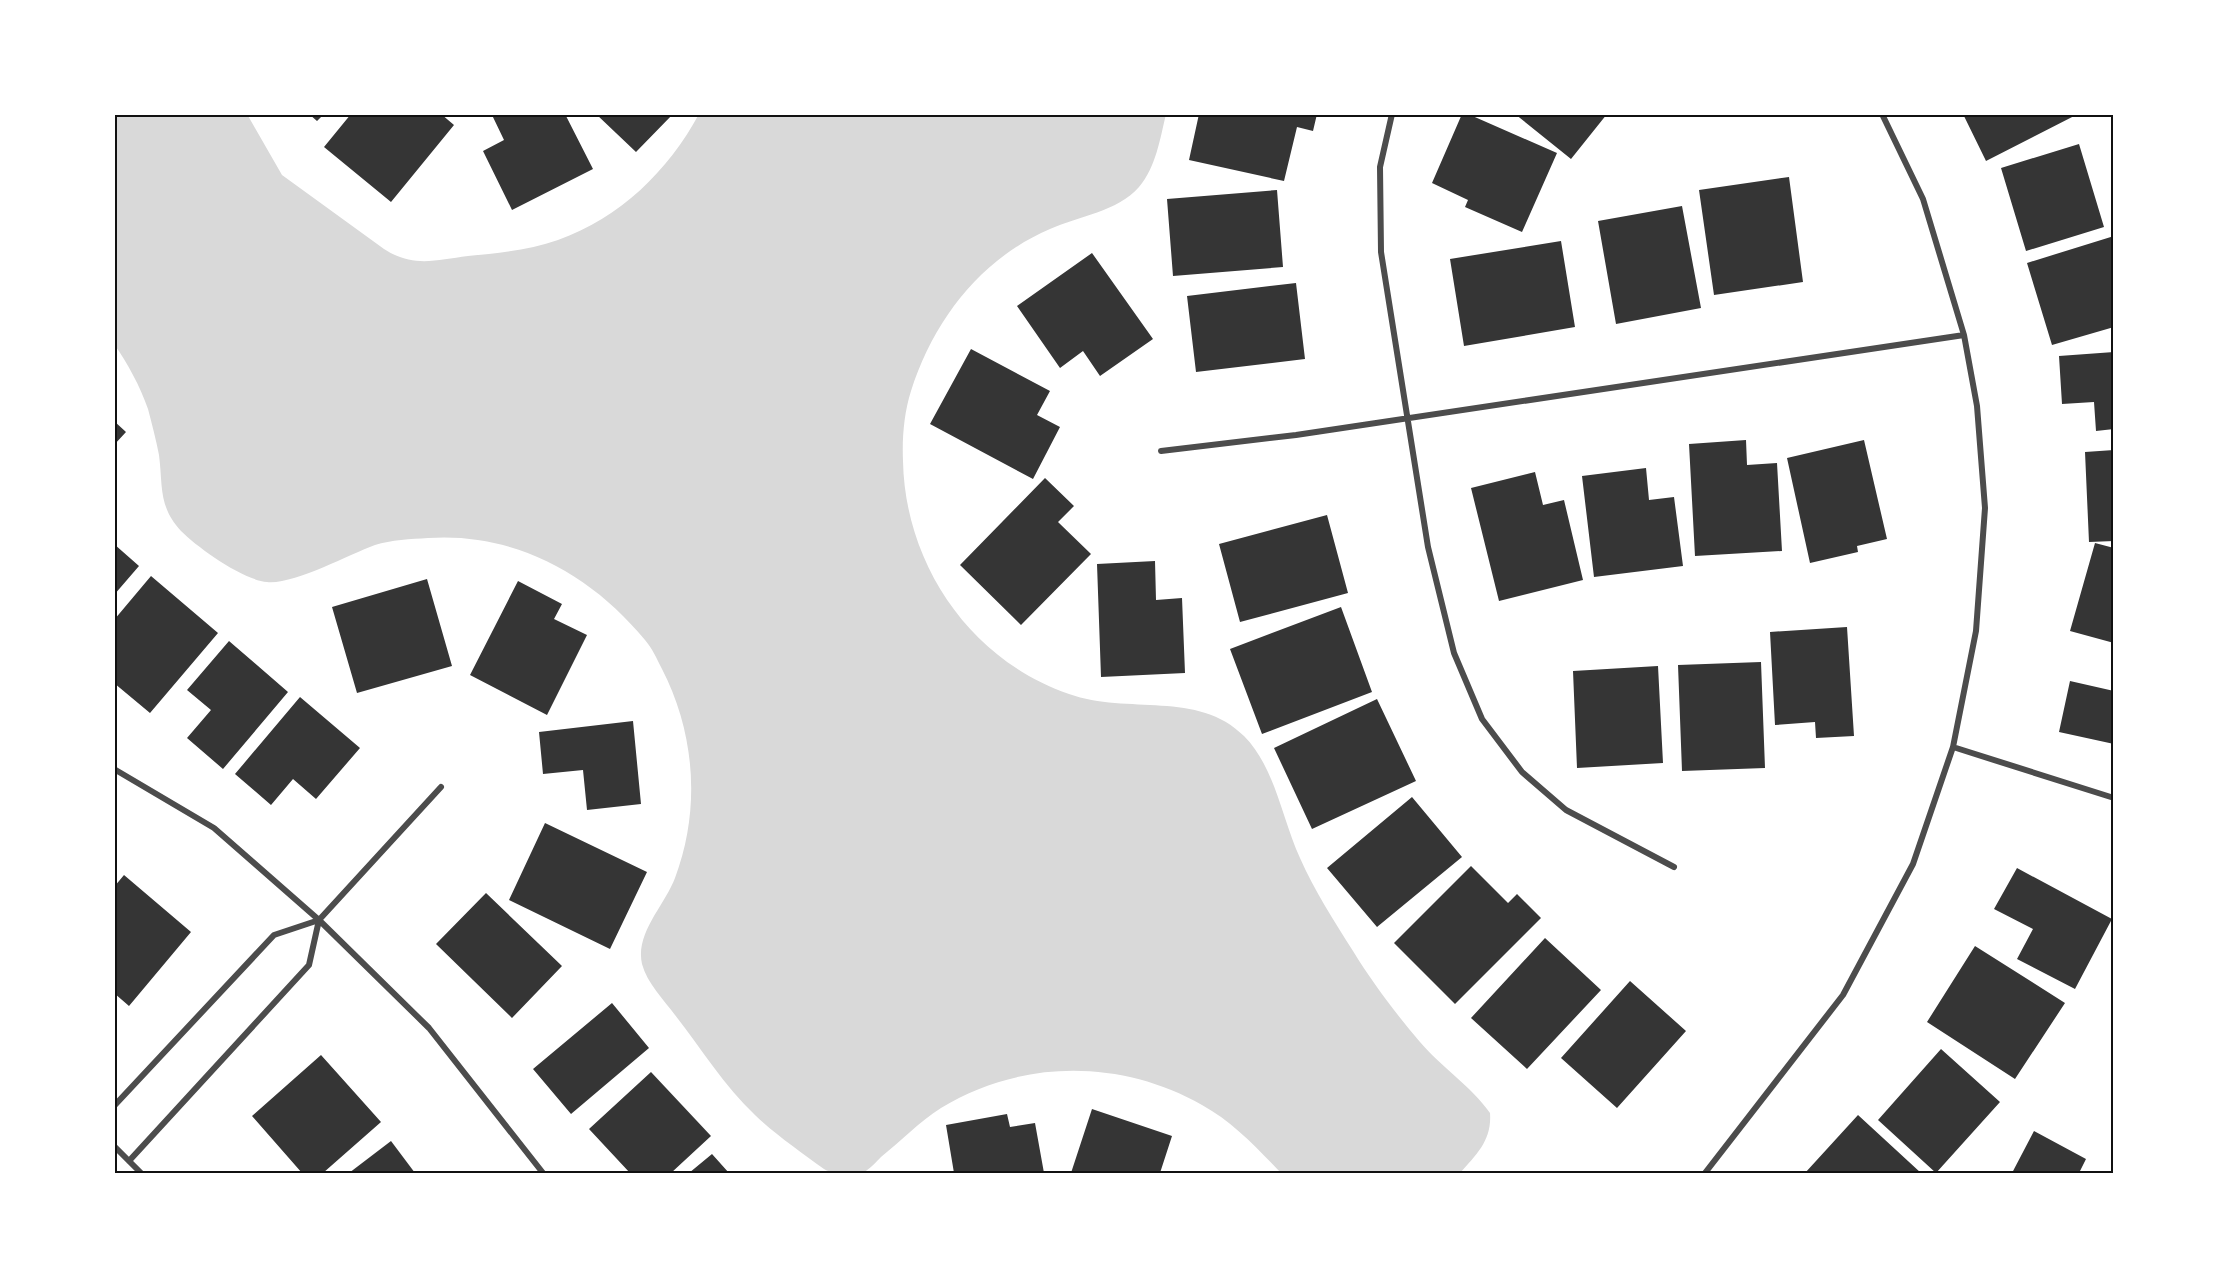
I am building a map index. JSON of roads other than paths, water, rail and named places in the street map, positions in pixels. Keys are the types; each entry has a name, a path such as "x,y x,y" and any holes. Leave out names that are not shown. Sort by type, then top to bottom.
{"street":[{"path":"1392,114 1380,167 1381,252 1405,417 1428,547 1454,653 1482,719 1522,772 1566,810 1674,867"},
{"path":"1705,1173 1843,995 1913,864 1953,747 1976,631 1985,508 1977,406 1964,335 1923,199 1882,114"},
{"path":"1161,451 1296,435 1964,335"},
{"path":"1953,747 2114,798"},
{"path":"114,769 214,828 319,920 429,1028 543,1173"},
{"path":"114,1106 274,935 319,920 441,787"},
{"path":"129,1161 309,965 319,920"},
{"path":"114,1146 141,1173"}]}
